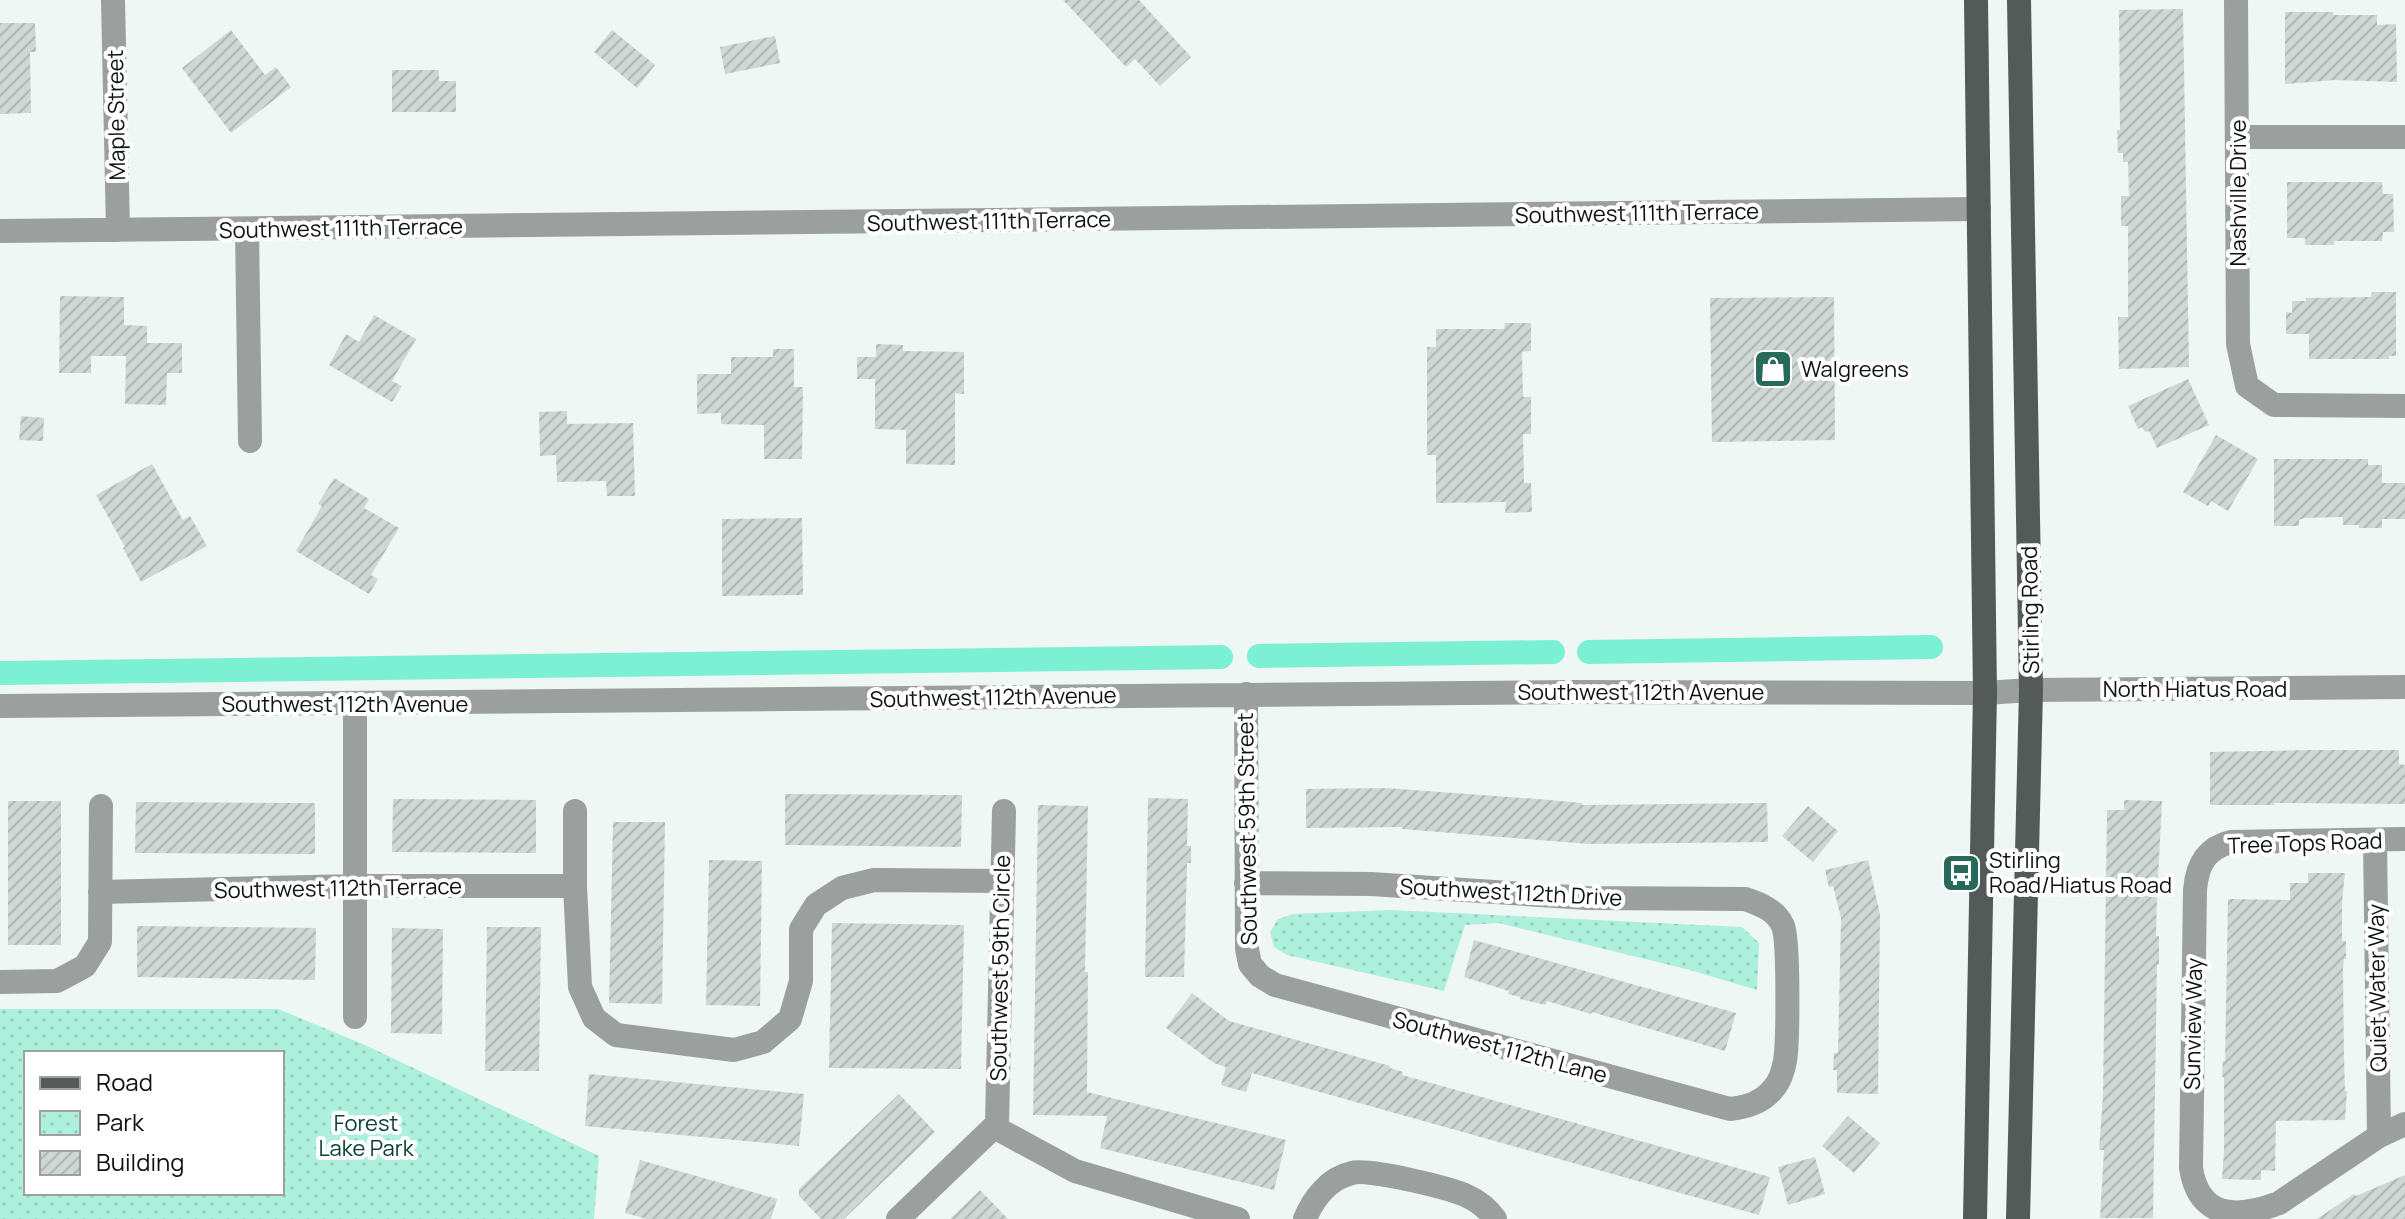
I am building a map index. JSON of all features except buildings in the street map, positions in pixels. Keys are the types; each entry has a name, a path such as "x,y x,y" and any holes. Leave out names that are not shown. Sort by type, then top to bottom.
{"main road":[{"name":"Stirling Road","path":"1975,1219 1985,693 1976,0"},
{"name":"Stirling Road","path":"2018,1219 2031,690 2019,0"}],"street":[{"name":"Maple Street","path":"113,0 118,230"},
{"name":"Nashville Drive","path":"2236,0 2238,344 2247,386 2274,405 2405,406"},
{"path":"2238,137 2405,137"},
{"name":"Southwest 111th Terrace","path":"0,231 1979,209"},
{"path":"247,229 250,441"},
{"name":"North Hiatus Road","path":"1985,693 2405,687"},
{"name":"Southwest 112th Avenue","path":"0,706 1246,694 1985,693"},
{"name":"Southwest 59th Street","path":"1246,694 1246,883 1250,964"},
{"path":"355,704 355,1017"},
{"path":"0,982 57,981 85,966 100,942 101,806"},
{"path":"575,811 580,987 594,1018 616,1035 734,1050 763,1042 790,1019 801,981 801,929 816,905 842,888 874,880 1002,881"},
{"name":"Southwest 59th Circle","path":"996,1126 1004,811"},
{"name":"Tree Tops Road","path":"2208,853 2214,847 2231,842 2405,839"},
{"name":"Quiet Water Way","path":"2375,840 2379,1136"},
{"name":"Sunview Way","path":"2208,853 2196,878 2195,905 2191,1168 2199,1196 2210,1207 2225,1213 2261,1211 2279,1203 2379,1136"},
{"name":"Southwest 112th Drive","path":"1246,883 1371,884 1587,898 1745,899 1757,903 1773,912 1784,928 1787,940 1786,1058 1774,1089 1758,1101"},
{"name":"Southwest 112th Terrace","path":"100,892 355,886 575,886"},
{"name":"Southwest 112th Lane","path":"1250,964 1260,976 1275,985 1716,1106 1730,1109 1758,1101"},
{"path":"2379,1136 2405,1124"},
{"path":"898,1219 996,1126 1075,1171 1238,1219"},
{"path":"1305,1219 1325,1188 1339,1178 1363,1171 1464,1194 1480,1203 1494,1217"}],"green space":[{"path":"1391,910 1742,927 1759,943 1757,990 1690,970 1499,923 1465,925 1444,991 1287,955 1274,947 1270,932 1278,919 1293,914"},
{"name":"Forest Lake Park","path":"0,1009 278,1009 365,1045 599,1156 594,1219 0,1219"}],"waterway":[{"path":"1589,652 1931,647"},
{"path":"1259,656 1553,652"},
{"path":"0,673 1221,657"}],"place":[{"name":"Walgreens","path":"1773,369"},
{"name":"Stirling Road/Hiatus Road","path":"1961,873"}]}
